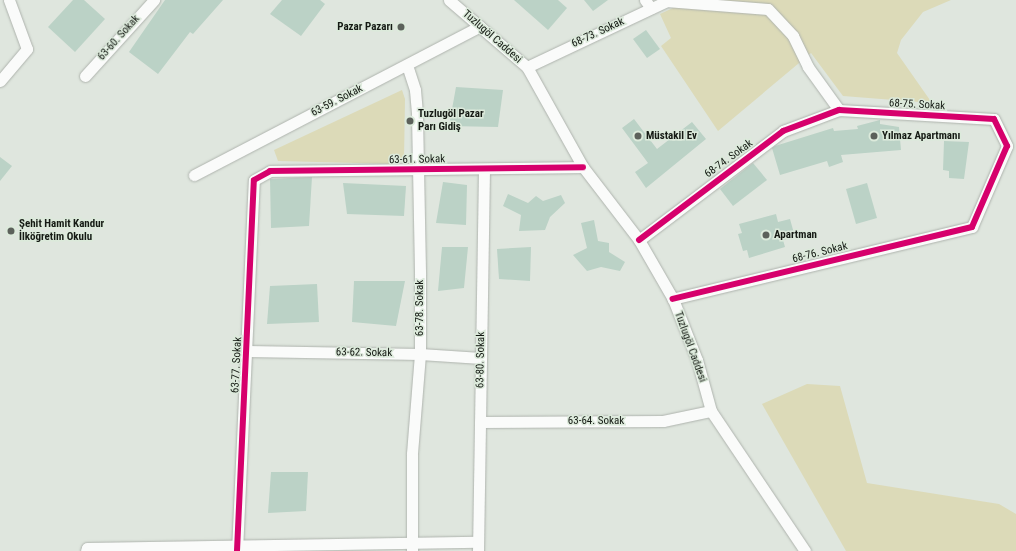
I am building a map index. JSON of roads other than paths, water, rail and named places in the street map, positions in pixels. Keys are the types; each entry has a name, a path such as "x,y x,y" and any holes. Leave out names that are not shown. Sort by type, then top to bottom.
{"street":[{"path":"0,81 27,48 9,0"},
{"name":"63-60. Sokak","path":"85,76 154,0"},
{"name":"Tuzlugöl Caddesi","path":"449,0 527,67 582,167 639,240 673,299 697,360 711,411 805,551"},
{"path":"667,1 768,9 793,36 808,67 839,110"},
{"name":"68-73. Sokak","path":"527,67 648,4 667,1"},
{"name":"63-59. Sokak","path":"194,175 480,26"},
{"name":"63-78. Sokak","path":"407,65 415,90 420,354 412,454 412,547"},
{"name":"68-75. Sokak","path":"839,110 994,119 1008,146 972,227"},
{"name":"68-74. Sokak","path":"639,240 783,132 839,110"},
{"name":"63-61. Sokak","path":"254,180 270,170 417,171 582,167"},
{"name":"63-80. Sokak","path":"478,547 484,169"},
{"name":"63-77. Sokak","path":"238,549 248,351 254,180"},
{"name":"68-76. Sokak","path":"673,299 972,227"},
{"name":"63-62. Sokak","path":"248,351 420,354 481,358"},
{"name":"63-64. Sokak","path":"480,422 663,421 711,411"},
{"path":"86,550 478,547"}],"place":[{"name":"Pazar Pazarı","path":"401,27"},
{"name":"Tuzlugöl Pazar Parı Gidiş","path":"410,121"},
{"name":"Müstakil Ev","path":"638,136"},
{"name":"Yılmaz Apartmanı","path":"874,136"},
{"name":"Şehit Hamit Kandur İlköğretim Okulu","path":"11,231"},
{"name":"Apartman","path":"766,235"}]}
